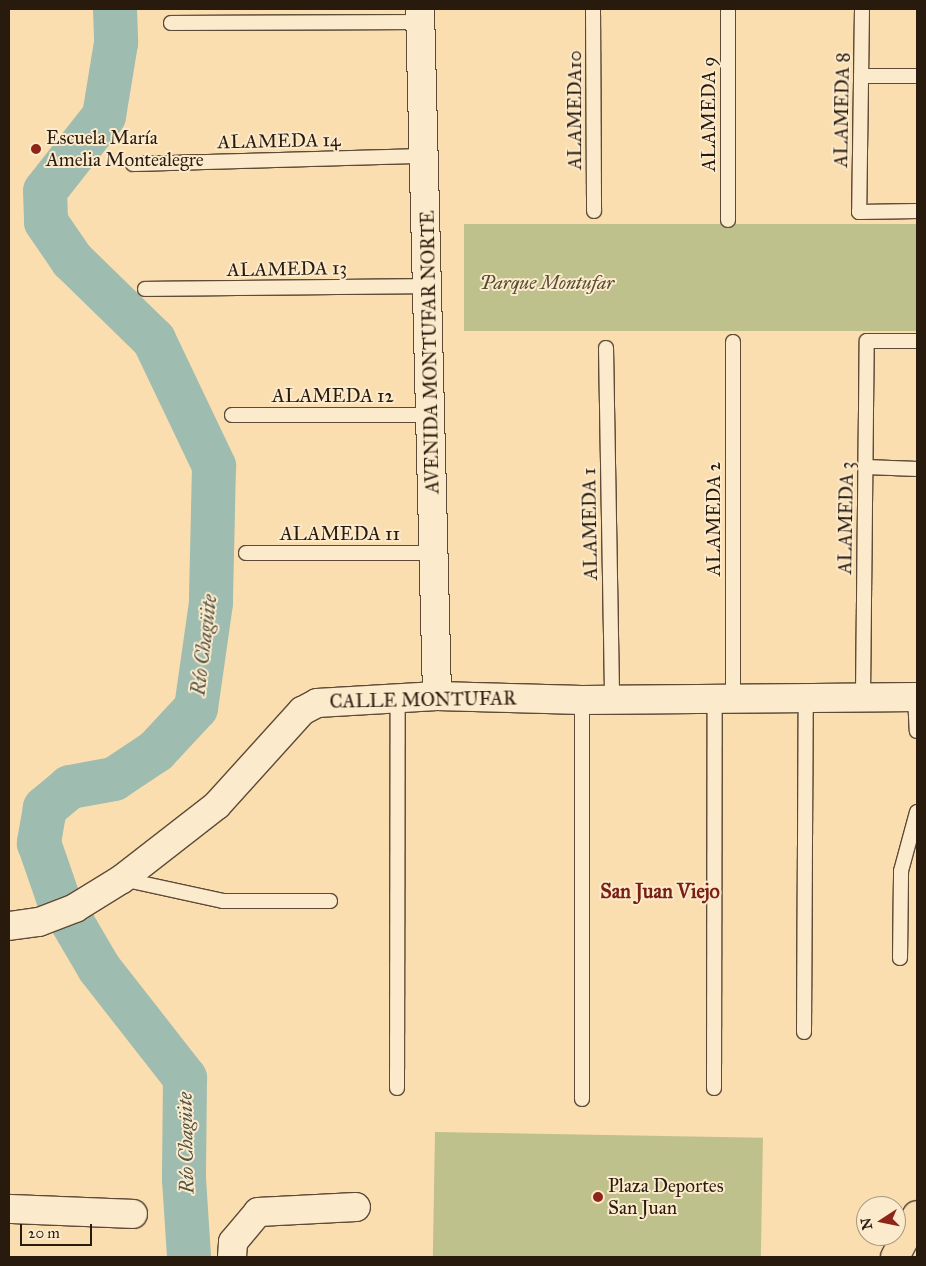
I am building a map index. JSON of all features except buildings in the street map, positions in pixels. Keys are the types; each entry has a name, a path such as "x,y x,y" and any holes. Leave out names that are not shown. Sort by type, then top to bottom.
{"highway":[{"path":"894,1257 917,1215"}],"street":[{"name":"AVENIDA MONTUFAR NORTE","path":"419,16 426,156 433,416 437,696"},
{"name":"CALLE MONTUFAR","path":"9,926 39,922 75,908 122,879 217,805 302,712 331,700 398,700 437,696 582,700 806,695 916,697"},
{"path":"232,1257 233,1242 258,1212 356,1207"},
{"path":"9,1209 133,1214"}],"lane":[{"name":"ALAMEDA10","path":"593,9 594,210"},
{"name":"ALAMEDA 9","path":"728,9 728,220"},
{"name":"ALAMEDA 8","path":"862,9 858,212 917,211"},
{"path":"171,23 419,16"},
{"path":"861,76 917,76"},
{"name":"ALAMEDA 14","path":"133,164 426,156"},
{"name":"ALAMEDA 13","path":"145,289 429,286"},
{"name":"ALAMEDA 3","path":"863,696 867,341 917,341"},
{"name":"ALAMEDA 2","path":"714,1088 732,342"},
{"name":"ALAMEDA 1","path":"606,348 612,700"},
{"name":"ALAMEDA 12","path":"232,415 433,416"},
{"path":"866,467 917,469"},
{"name":"ALAMEDA 11","path":"246,553 434,553"},
{"path":"804,1032 806,695"},
{"path":"916,697 917,732"},
{"path":"397,1088 398,700"},
{"path":"582,700 582,1099"},
{"path":"900,958 901,871 917,812"},
{"path":"122,879 223,901 330,901"}],"green space":[{"name":"Parque Montufar","path":"464,224 917,224 917,331 464,331"},
{"name":"Plaza Deportes San Juan","path":"435,1132 763,1138 761,1257 433,1257"}],"waterway":[{"name":"Río Chagüite","path":"115,9 116,43 104,116 45,191 46,222 72,260 154,340 214,466 211,603 196,708 156,751 114,779 70,787 45,808 39,843 58,898 99,968 185,1078 184,1179 189,1257"}],"place":[{"name":"Escuela María Amelia Montealegre","path":"36,149"},
{"name":"Plaza Deportes San Juan","path":"598,1197"}],"district":[{"name":"San Juan Viejo","path":"660,891"}]}
